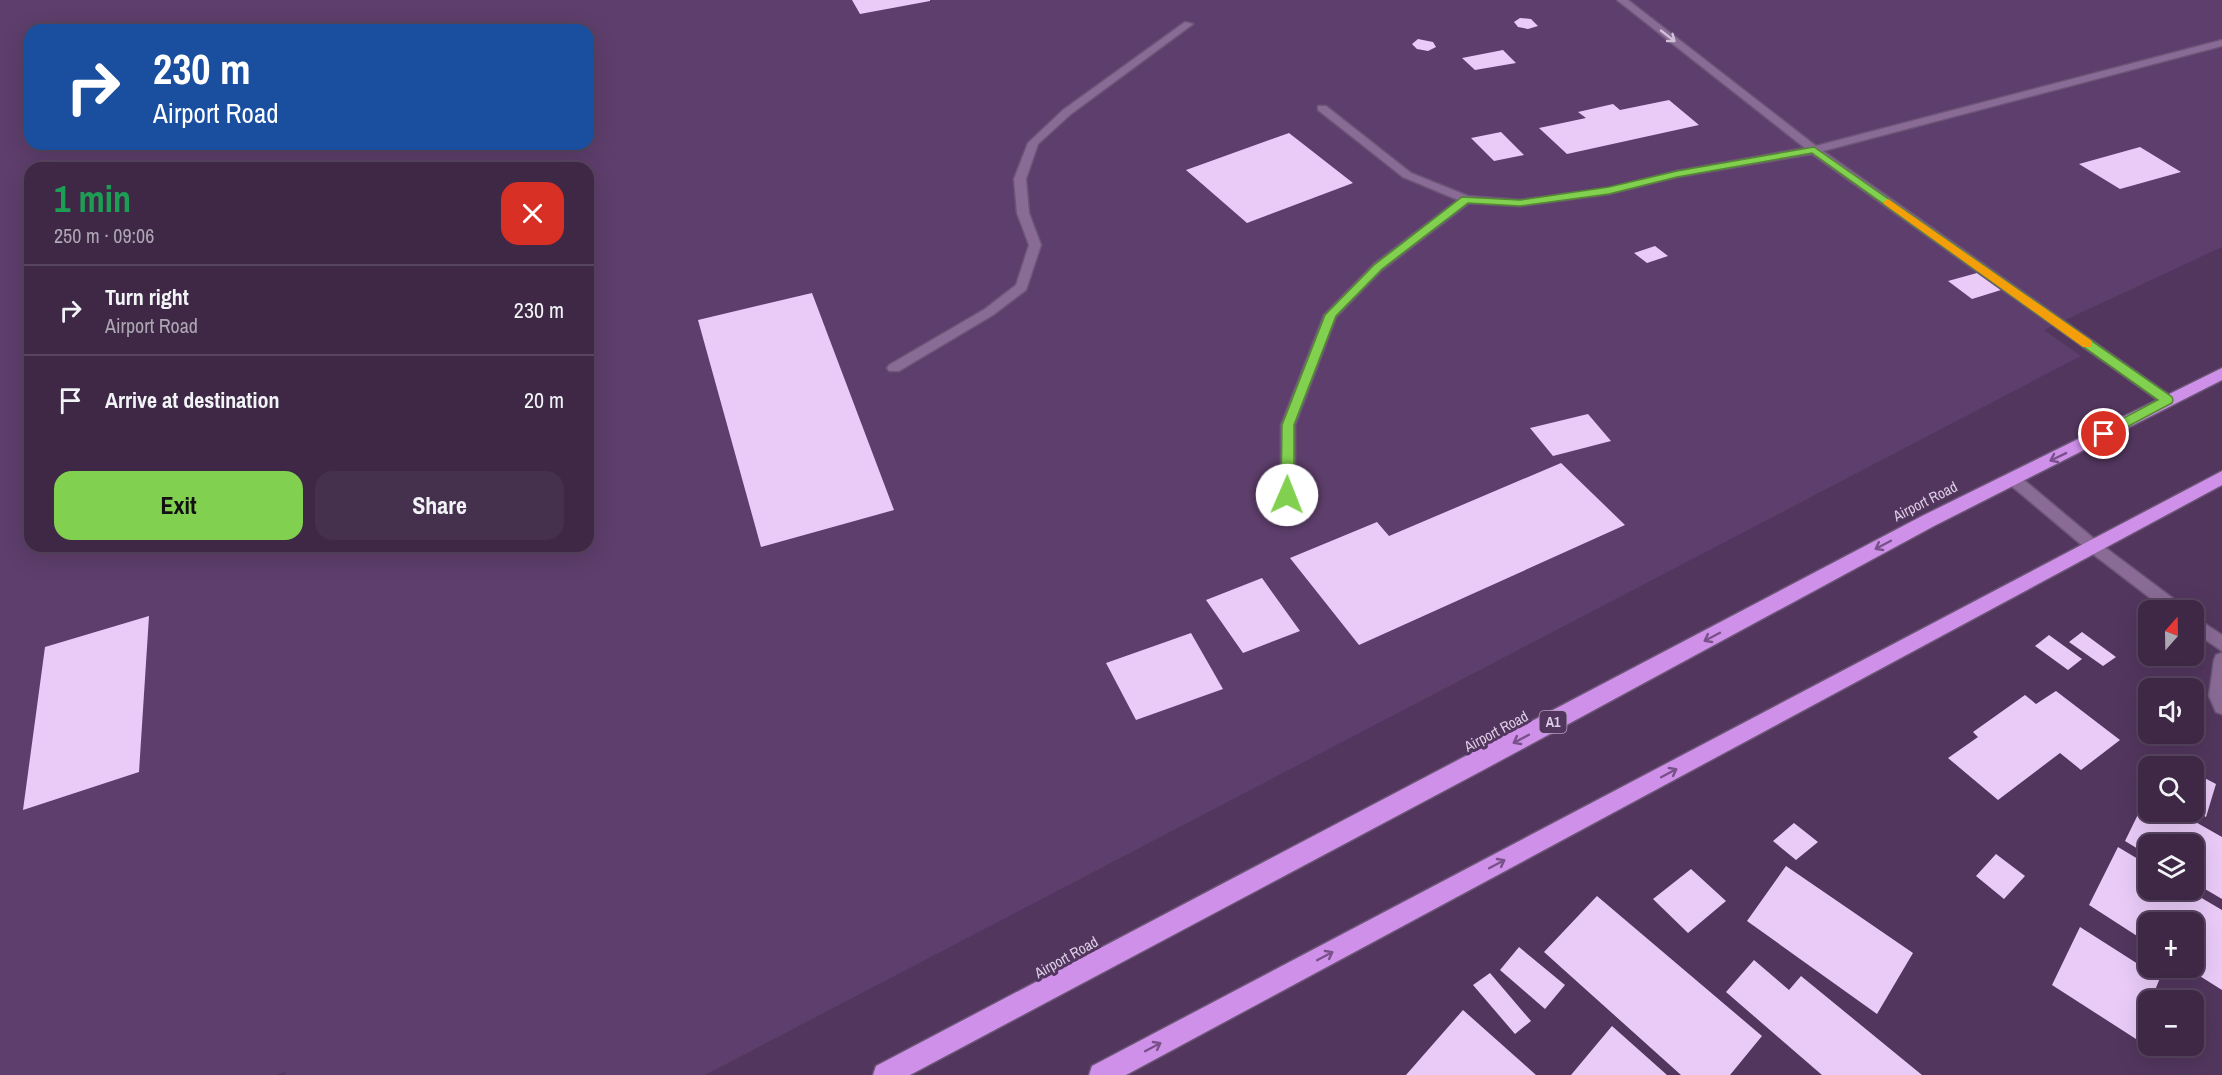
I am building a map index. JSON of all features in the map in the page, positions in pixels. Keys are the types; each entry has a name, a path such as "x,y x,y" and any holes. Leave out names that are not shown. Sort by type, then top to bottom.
{"highway":[{"name":"Airport Road","path":"885,1075 1491,756 1928,521 2222,373"},
{"path":"1101,1075 2222,477"}],"street":[{"path":"1622,0 1814,150 2167,400"},
{"path":"894,368 989,312 1022,287 1035,245 1023,213 1020,179 1033,143 1067,112 1188,24"},
{"path":"1322,108 1407,175 1466,199 1520,203 1609,190 1677,174 1814,150 2222,43"},
{"path":"1287,495 1288,425 1330,315 1378,267 1466,199"},
{"path":"2013,479 2094,547 2164,600"},
{"path":"2204,630 2222,644"},
{"path":"2222,660 2217,696 2222,707"}],"shaded area":[{"path":"0,0 2222,0 2222,247 2044,330 2081,356 705,1075 285,1075 285,1072 277,1075 0,1075"}],"building":[{"path":"852,0 930,0 930,1 860,14"},
{"path":"1520,18 1531,19 1538,26 1528,29 1518,27 1514,22"},
{"path":"1418,39 1433,42 1436,47 1428,51 1417,49 1412,44"},
{"path":"1503,50 1516,63 1475,70 1462,58"},
{"path":"1669,100 1699,125 1567,154 1539,128 1586,118 1578,112 1613,104 1620,110"},
{"path":"1501,132 1524,155 1494,161 1471,138"},
{"path":"1289,133 1353,183 1247,223 1186,170"},
{"path":"2140,147 2181,172 2120,189 2079,164"},
{"path":"1655,246 1668,256 1647,263 1634,253"},
{"path":"1977,273 2001,290 1972,299 1948,281"},
{"path":"812,293 894,510 761,547 698,320"},
{"path":"1588,414 1611,441 1553,456 1530,428"},
{"path":"1561,463 1625,525 1359,645 1290,558 1377,522 1389,536"},
{"path":"1262,578 1300,631 1243,653 1206,600"},
{"path":"149,616 139,772 23,810 45,647"},
{"path":"2082,632 2116,657 2103,666 2069,642"},
{"path":"1191,633 1223,689 1136,720 1106,663"},
{"path":"2049,635 2082,659 2068,670 2035,646"},
{"path":"2056,691 2120,740 2081,770 2060,753 1998,800 1948,758 1978,737 1973,732 2025,695 2036,704"},
{"path":"2204,778 2216,784 2206,817 2204,816"},
{"path":"2138,814 2138,822 2196,822 2222,837 2222,899 2204,888 2204,834 2138,834 2138,849 2125,841"},
{"path":"1794,823 1818,842 1796,860 1773,841"},
{"path":"2118,847 2138,859 2138,900 2204,899 2222,910 2222,990 2203,978 2204,912 2138,912 2138,937 2089,905"},
{"path":"1996,854 2025,876 2004,899 1976,876"},
{"path":"1786,866 1913,953 1877,1014 1747,921"},
{"path":"1691,869 1726,901 1688,933 1653,899"},
{"path":"1597,896 1762,1036 1730,1075 1681,1075 1544,952"},
{"path":"2080,927 2138,964 2138,978 2160,978 2155,990 2138,990 2136,1039 2052,985"},
{"path":"1519,947 1565,985 1545,1009 1500,970"},
{"path":"1754,960 1789,990 1801,976 1922,1075 1822,1075 1726,992"},
{"path":"1490,973 1531,1021 1515,1034 1473,985"},
{"path":"1463,1010 1536,1075 1406,1075"},
{"path":"1612,1026 1667,1075 1571,1075"}],"slow traffic":[{"path":"1888,202 2088,344"}],"route":[{"path":"1287,495 1288,425 1330,315 1378,267 1466,199 1520,203 1609,190 1677,174 1814,150 2167,400 2104,434"}]}
